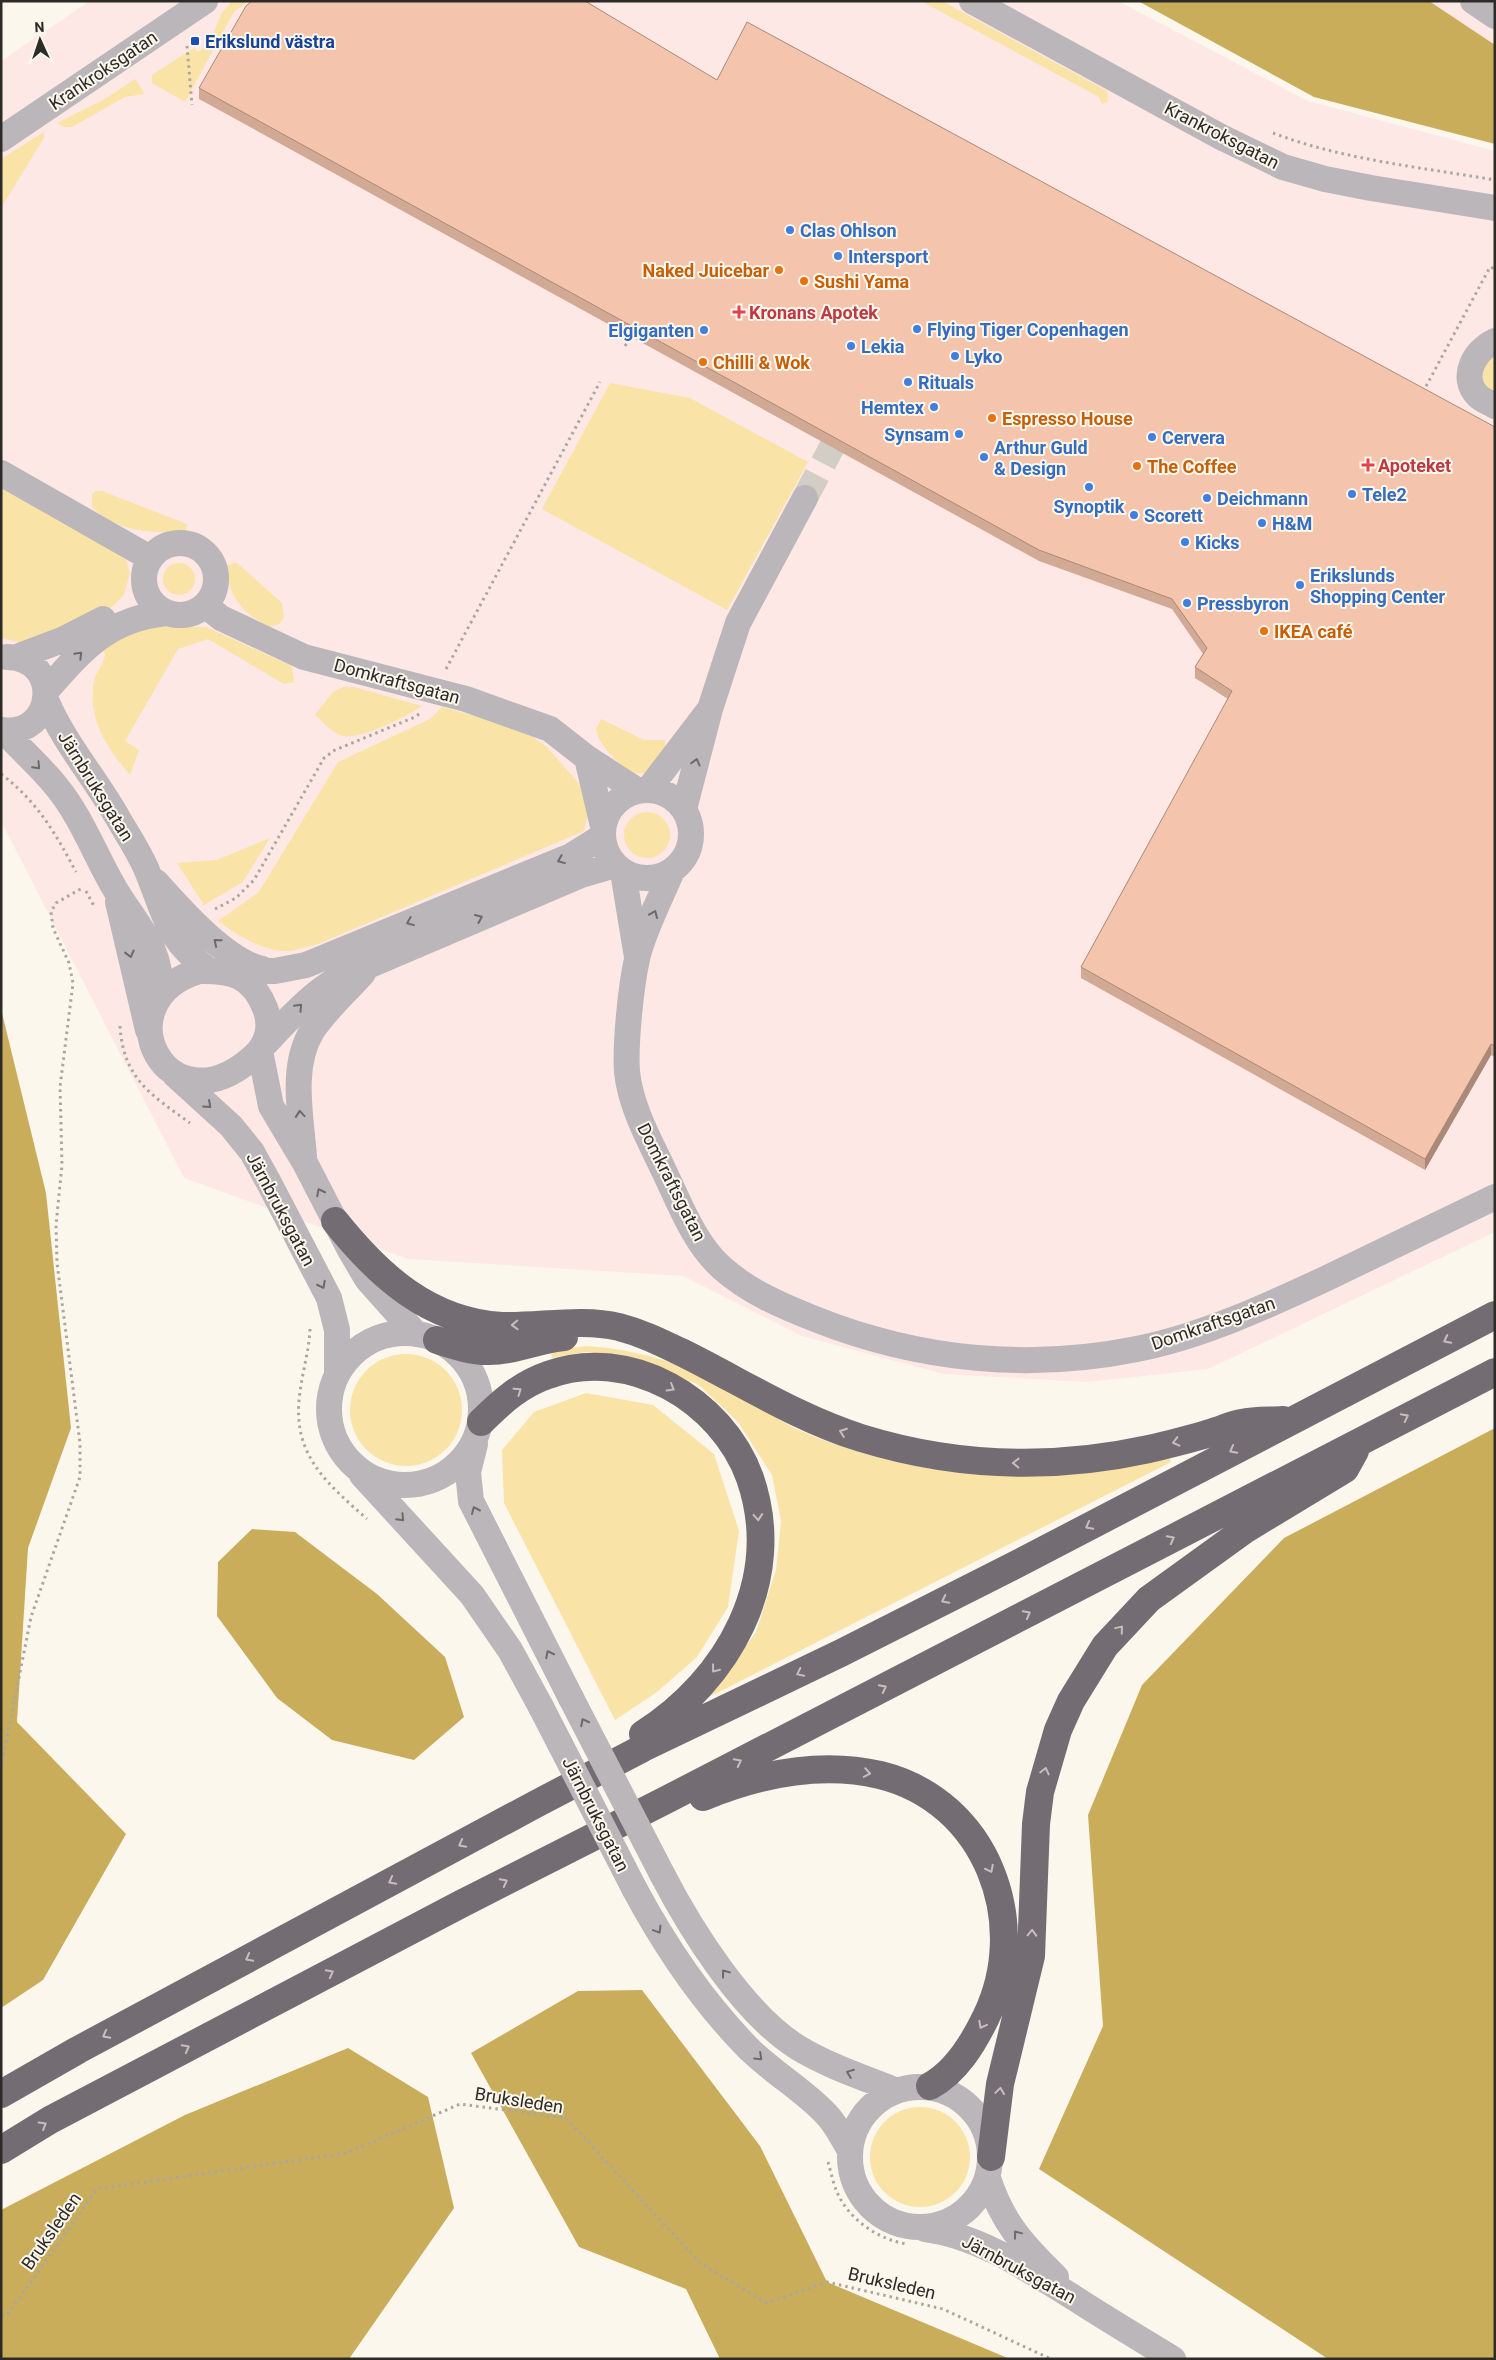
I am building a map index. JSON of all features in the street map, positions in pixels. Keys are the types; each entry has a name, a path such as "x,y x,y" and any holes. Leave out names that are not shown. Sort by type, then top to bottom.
{"highway":[{"path":"335,1221 380,1272 411,1296 436,1310 469,1322 503,1326 581,1322 616,1326 650,1336 828,1426 890,1446 954,1459 1018,1463 1083,1460 1156,1447 1242,1423 1292,1420"},
{"path":"1,2094 78,2050 643,1748 850,1649 1495,1315"},
{"path":"427,1337 486,1352 502,1350 548,1338 581,1335 615,1336 648,1342 681,1352"},
{"path":"478,1432 520,1388 548,1374 577,1367 609,1367 639,1373 668,1385 694,1402 717,1424 736,1449 749,1477 758,1508 760,1539 758,1570 739,1631 723,1659 703,1685 655,1727 599,1761 547,1783 536,1804"},
{"path":"1,2150 50,2120 426,1922 1495,1372"},
{"path":"989,2167 1000,2084 1031,1956 1036,1824 1040,1792 1055,1738 1071,1701 1105,1646 1149,1599 1192,1566 1246,1529 1345,1469 1362,1440"},
{"path":"664,1801 694,1801 755,1779 786,1772 818,1769 850,1770 881,1776 910,1787 937,1803 960,1824 980,1849 994,1876 1002,1906 1006,1938 1003,1969 995,1999 981,2028 948,2075 930,2086"}],"street":[{"name":"Krankroksgatan","path":"1,139 205,1"},
{"name":"Krankroksgatan","path":"972,1 1221,138 1283,166 1325,180 1494,208"},
{"path":"1473,1 1495,16"},
{"path":"1495,341 1474,357 1469,378 1477,396 1495,406"},
{"path":"1,473 150,558"},
{"path":"684,809 710,709 738,623 805,498"},
{"path":"2,730 18,730 31,724 41,713 46,695 76,657 98,637 117,625 144,615 166,612 187,615 205,605 213,592 216,578 212,563 203,551 190,544 175,543 161,548 150,558 144,572 144,586 152,602 166,612"},
{"path":"6,657 62,640 114,613 133,599 144,586"},
{"name":"Domkraftsgatan","path":"205,605 221,618 304,657 466,699 550,729 587,758 643,790"},
{"name":"Järnbruksgatan","path":"6,657 32,664 42,676 56,724 118,818 148,872 158,904 172,934 188,953 215,971"},
{"path":"643,790 710,709"},
{"name":"Järnbruksgatan","path":"2,730 56,787 116,889 152,945 161,974 161,996"},
{"path":"587,758 603,831 606,851 619,868 644,879 656,878 672,871 684,859 691,844 691,826 684,809 669,795 643,790 622,797 610,809 603,831 571,856 306,965 275,972 215,971 187,975 169,987 161,996 151,1014 150,1038 157,1057 172,1072 191,1080 220,1078 240,1068 263,1047 307,999 354,970 370,965 581,875 619,868"},
{"name":"Domkraftsgatan","path":"619,868 637,957"},
{"name":"Domkraftsgatan","path":"672,871 637,957 629,1026 627,1070 632,1096 639,1120 694,1232 720,1266 752,1290 790,1309 856,1334 903,1347 963,1358 1012,1361 1104,1355 1180,1339 1269,1305 1495,1196"},
{"name":"Järnbruksgatan","path":"148,872 193,922 221,946 241,960 259,968 275,972"},
{"name":"Järnbruksgatan","path":"116,889 150,1038"},
{"path":"305,1162 299,1100 299,1075 303,1054 312,1031 370,965"},
{"path":"215,971 234,974 249,983 260,996 268,1020 263,1047 271,1106 305,1162 367,1279 427,1337 456,1352 472,1371 479,1390 482,1409 478,1432 465,1458 446,1474 432,1482 417,1485 393,1485 370,1478 356,1469 341,1451 332,1431 330,1395 337,1374 354,1354 376,1338 394,1334 427,1337"},
{"name":"Järnbruksgatan","path":"172,1072 231,1126 252,1152 268,1181 329,1298 337,1330 337,1374"},
{"name":"Järnbruksgatan","path":"478,1432 468,1472 471,1501 662,1874 709,1952 771,2026 796,2046 823,2062 895,2090"},
{"name":"Järnbruksgatan","path":"356,1469 377,1494 451,1569 472,1595 510,1650 634,1888 665,1942 704,1997 748,2048 826,2114 849,2149"},
{"path":"912,2086 930,2086 955,2096 977,2114 987,2133 989,2167 976,2199 958,2216 938,2226 915,2228 893,2222 873,2210 858,2192 850,2171 849,2149 856,2126 866,2111 879,2099 895,2090 912,2086"},
{"name":"Järnbruksgatan","path":"989,2167 1000,2212 1019,2238 1065,2285 1117,2325"},
{"name":"Järnbruksgatan","path":"915,2228 939,2231 971,2241 1033,2273 1173,2359"}],"path":[{"path":"187,46 192,105"},
{"path":"1264,130 1302,144 1352,156 1495,180"},
{"path":"1421,396 1490,268 1495,270"},
{"path":"625,346 632,336"},
{"path":"193,922 236,898 250,885 324,758 334,750 415,718 422,712 600,382"},
{"path":"1,774 27,795 52,827 97,915"},
{"path":"1,1768 31,1617 80,1477 80,1443 57,1263 56,1234 62,1165 60,1087 73,983 69,963 53,928 50,912 56,903 84,887"},
{"path":"120,1020 122,1047 127,1064 139,1083 153,1096 194,1126"},
{"path":"310,1326 309,1348 299,1401 299,1419 303,1442 313,1464 329,1486 373,1524"},
{"name":"Bruksleden","path":"1,2316 9,2313 97,2190 347,2153 460,2104 566,2118 700,2263 767,2303 827,2282 943,2309 1050,2359"}],"shaded area":[{"path":"90,1 1118,1 1308,101 1495,151 1495,1232 1208,1369 1087,1382 944,1374 802,1336 683,1276 408,1259 184,1178 1,821 1,61"},
{"path":"232,1 249,1 234,12 185,102 152,83 152,75 194,48 198,52 218,38 214,32 221,14"},
{"path":"921,1 942,1 1107,91 1108,102 1102,104 1099,97"},
{"path":"1138,1 1429,1 1495,45 1495,144 1314,97"},
{"path":"1428,1 1495,1 1495,48"},
{"path":"135,79 145,94 125,97 72,127 64,127 57,123 105,99"},
{"path":"44,132 44,138 1,208 1,159"},
{"path":"1495,353 1495,394 1486,389 1480,371"},
{"path":"610,383 690,398 808,462 727,610 542,509"},
{"path":"1,488 126,560 130,573 124,595 112,607 40,640 18,642 1,638"},
{"path":"96,491 102,491 187,524 186,531 160,532 136,530 113,522 92,507 92,494"},
{"path":"236,562 282,603 284,618 279,624 270,627 260,622 245,610 234,596 230,587 226,566"},
{"path":"179,563 190,568 195,579 190,590 179,595 168,590 163,579 168,568"},
{"path":"163,623 179,627 206,627 292,666 294,682 284,684 208,639 178,649 125,741 139,750 130,775 107,743 96,720 93,708 94,681 104,660 105,653 100,649 115,636"},
{"path":"343,687 354,687 422,706 372,731 343,736 331,730 315,715 333,692"},
{"path":"442,707 522,729 547,747 581,786 589,808 584,831 318,944 298,949 286,951 259,945 242,937 218,921 259,892 338,762 430,719"},
{"path":"601,719 644,740 665,740 665,749 647,773 629,771 605,748 597,735 596,729"},
{"path":"652,812 656,813 666,822 669,826 669,844 660,854 652,858 642,858 634,854 625,844 624,830 628,822 638,813"},
{"path":"270,838 243,882 204,905 177,863 217,860"},
{"path":"1,1009 46,1193 71,1428 28,1548 17,1722 126,1834 43,1980 1,2008"},
{"path":"586,1346 632,1352 692,1371 752,1402 801,1431 862,1453 926,1468 992,1475 1025,1476 1085,1471 1169,1456 1171,1462 711,1696 756,1632 776,1570 781,1521 772,1475 738,1422 699,1385 629,1356 585,1352 552,1358 551,1351"},
{"path":"406,1354 427,1358 446,1370 458,1389 462,1410 458,1431 446,1450 427,1462 406,1466 385,1462 366,1450 354,1431 350,1410 354,1389 366,1370 385,1358"},
{"path":"586,1393 653,1405 714,1454 739,1531 728,1607 697,1657 657,1692 615,1720 504,1503 502,1450 534,1412"},
{"path":"1495,1428 1495,2359 1328,2359 1039,2169 1103,2026 1088,1815 1142,1685 1284,1538"},
{"path":"252,1529 295,1532 377,1594 445,1657 464,1717 414,1760 332,1740 277,1698 217,1616 218,1562"},
{"path":"642,1990 760,2146 827,2282 1010,2359 720,2359 686,2289 579,2247 471,2053 578,1991"},
{"path":"348,2048 428,2097 454,2208 349,2359 1,2359 1,2210 185,2115"},
{"path":"920,2107 939,2110 956,2121 967,2138 970,2157 967,2176 956,2193 939,2204 920,2207 901,2204 884,2193 873,2176 870,2157 873,2138 884,2121 901,2110"}],"building":[{"name":"Erikslunds Shopping Center","path":"252,1 585,1 717,80 747,22 1495,427 1495,1046 1491,1044 1425,1159 1081,967 1232,691 1195,667 1207,648 1172,599 1039,550 199,88 246,6"}],"tunnel":[{"path":"805,498 833,445"}],"place":[{"name":"Erikslund västra","path":"195,41"},
{"name":"Clas Ohlson","path":"790,230"},
{"name":"Intersport","path":"838,256"},
{"name":"Naked Juicebar","path":"779,270"},
{"name":"Sushi Yama","path":"804,281"},
{"name":"Kronans Apotek","path":"739,312"},
{"name":"Flying Tiger Copenhagen","path":"917,329"},
{"name":"Elgiganten","path":"704,330"},
{"name":"Lekia","path":"851,346"},
{"name":"Lyko","path":"955,356"},
{"name":"Chilli & Wok","path":"703,362"},
{"name":"Rituals","path":"908,382"},
{"name":"Hemtex","path":"934,407"},
{"name":"Espresso House","path":"992,418"},
{"name":"Synsam","path":"959,434"},
{"name":"Cervera","path":"1152,437"},
{"name":"Arthur Guld & Design","path":"984,457"},
{"name":"Apoteket","path":"1368,465"},
{"name":"The Coffee","path":"1137,466"},
{"name":"Synoptik","path":"1089,487"},
{"name":"Tele2","path":"1352,494"},
{"name":"Deichmann","path":"1207,498"},
{"name":"Scorett","path":"1134,515"},
{"name":"H&M","path":"1262,523"},
{"name":"Kicks","path":"1185,542"},
{"name":"Erikslunds Shopping Center","path":"1300,585"},
{"name":"Pressbyron","path":"1187,603"},
{"name":"IKEA café","path":"1264,631"}]}
